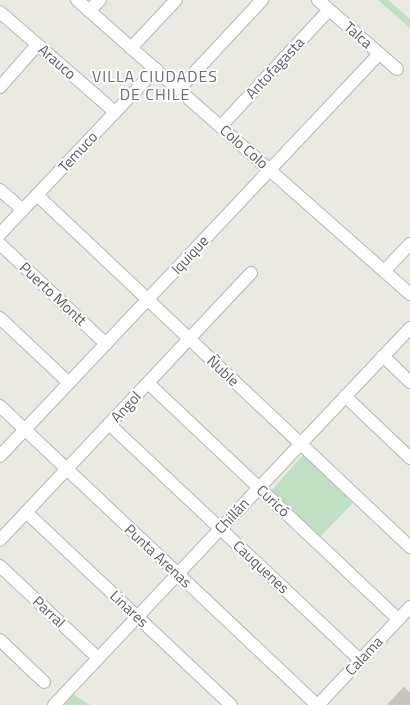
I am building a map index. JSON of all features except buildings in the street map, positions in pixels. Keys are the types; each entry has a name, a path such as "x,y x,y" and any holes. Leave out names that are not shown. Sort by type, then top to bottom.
{"street":[{"name":"Colo Colo","path":"77,0 410,294"},
{"path":"90,11 100,0"},
{"path":"132,48 176,0"},
{"path":"179,89 262,0"},
{"name":"Talca","path":"318,0 397,69"},
{"name":"Antofagasta","path":"220,126 329,10"},
{"name":"Arauco","path":"0,12 115,112"},
{"path":"0,87 37,45"},
{"name":"Iquique","path":"0,456 379,54"},
{"name":"Temuco","path":"0,234 156,69"},
{"path":"0,190 23,210"},
{"name":"Ñuble","path":"37,195 410,547"},
{"name":"Puerto Montt","path":"0,244 106,344"},
{"path":"384,271 410,244"},
{"name":"Angol","path":"0,540 251,274"},
{"path":"0,318 69,383"},
{"name":"Chillán","path":"54,705 410,328"},
{"path":"383,356 410,382"},
{"name":"Curicó","path":"148,383 398,619"},
{"path":"345,396 410,458"},
{"name":"Punta Arenas","path":"0,406 317,705"},
{"name":"Cauquenes","path":"109,424 360,660"},
{"name":"Linares","path":"26,512 231,705"},
{"name":"Parral","path":"0,566 98,658"},
{"name":"Calama","path":"317,705 410,607"},
{"path":"0,640 44,682"}],"green space":[{"path":"378,0 388,0 410,19 410,28"},
{"path":"303,455 353,503 319,538 271,491"},
{"path":"70,692 90,705 57,705"}],"district":[{"name":"VILLA CIUDADES DE CHILE","path":"155,85"}]}
